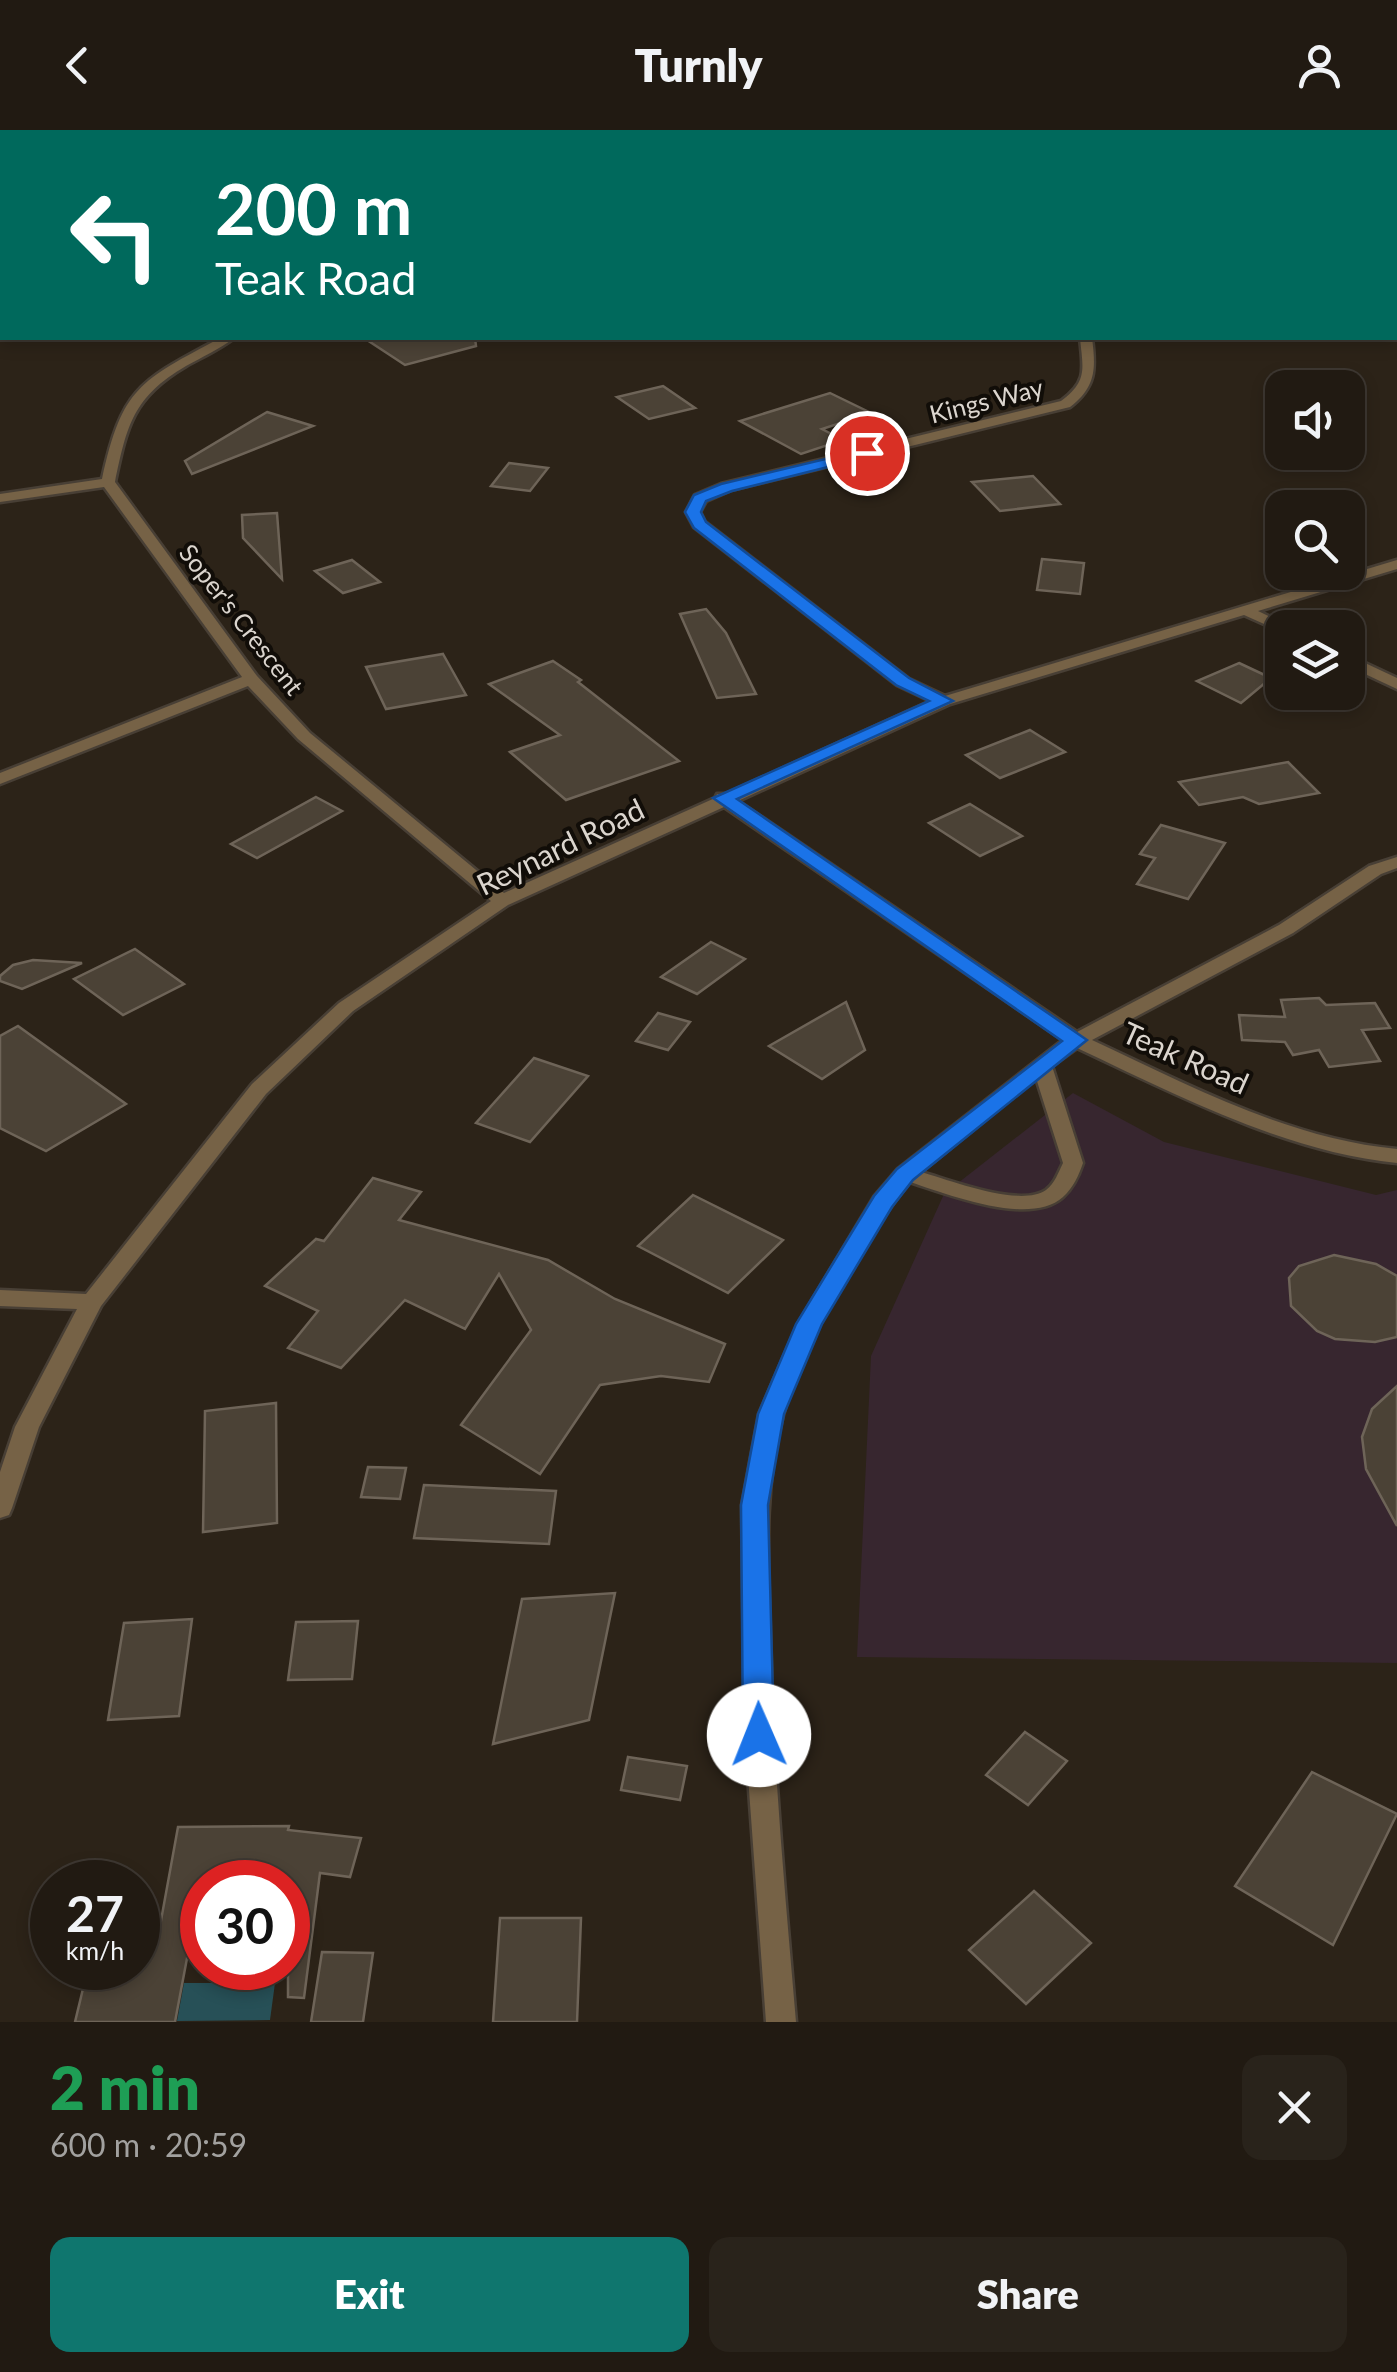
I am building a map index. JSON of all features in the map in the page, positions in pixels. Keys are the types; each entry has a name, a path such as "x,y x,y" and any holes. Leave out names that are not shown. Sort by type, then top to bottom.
{"street":[{"path":"0,498 108,482 130,406 158,380 225,340"},
{"name":"Kings Way","path":"944,701 902,682 699,524 693,512 700,498 726,488 1065,404 1084,391 1090,376 1086,340"},
{"name":"Soper's Crescent","path":"108,482 251,679 332,762 502,901"},
{"name":"Reynard Road","path":"0,1508 27,1427 92,1302 259,1089 346,1008 502,901 722,798 944,701 1397,564"},
{"path":"1246,610 1265,620"},
{"path":"1365,668 1397,684"},
{"path":"0,779 251,679"},
{"name":"Teak Road","path":"722,798 1076,1040 1232,1113 1365,1153 1397,1156"},
{"path":"781,2022 759,1735 754,1505 771,1414 809,1324 882,1202 905,1174 1041,1064 1076,1040 1286,929 1375,870 1397,862"},
{"path":"905,1174 1022,1204 1047,1199 1065,1184 1073,1163 1041,1064"},
{"path":"0,1298 92,1302"}],"shaded area":[{"path":"1073,1093 1164,1142 1376,1195 1397,1190 1397,1663 857,1657 871,1356 944,1194"}],"water":[{"path":"183,1990 274,1990 270,2020 177,2021"}],"building":[{"path":"367,340 475,340 476,346 405,365"},
{"path":"663,386 695,408 649,419 617,397"},
{"path":"830,393 871,413 822,429 843,440 801,454 740,421"},
{"path":"267,412 313,426 192,474 185,461"},
{"path":"509,463 548,468 530,491 491,486"},
{"path":"1033,476 1060,504 1000,511 972,482"},
{"path":"277,513 282,579 243,538 242,515"},
{"path":"1042,559 1084,563 1080,594 1037,590"},
{"path":"352,560 380,582 343,593 315,571"},
{"path":"706,609 726,633 756,694 717,698 680,614"},
{"path":"443,654 466,695 386,709 366,667"},
{"path":"553,661 679,761 566,800 510,752 560,735 489,684"},
{"path":"1239,663 1265,675 1265,683 1241,703 1197,681"},
{"path":"1030,730 1065,752 1000,778 966,755"},
{"path":"1288,762 1319,793 1259,804 1243,797 1199,805 1179,782"},
{"path":"316,797 342,811 257,858 231,844"},
{"path":"970,804 1022,836 980,856 929,823"},
{"path":"1161,825 1225,843 1188,899 1137,884 1155,858 1140,854"},
{"path":"711,942 745,959 697,994 661,977"},
{"path":"135,949 184,984 123,1015 74,979"},
{"path":"33,960 82,963 22,989 0,981 0,976 13,965"},
{"path":"1319,998 1326,1005 1375,1003 1390,1028 1362,1030 1380,1061 1329,1067 1319,1050 1293,1055 1285,1042 1242,1040 1239,1015 1285,1017 1281,1000"},
{"path":"846,1002 865,1050 822,1079 769,1046"},
{"path":"658,1013 690,1022 668,1050 636,1041"},
{"path":"18,1026 126,1104 46,1151 0,1128 0,1036"},
{"path":"534,1058 588,1076 530,1142 476,1123"},
{"path":"373,1178 421,1192 399,1220 548,1260 615,1299 725,1344 709,1382 661,1376 600,1385 540,1474 461,1425 531,1330 499,1274 465,1329 405,1300 341,1368 288,1348 318,1311 265,1286 316,1239 324,1241"},
{"path":"693,1195 783,1240 728,1293 638,1246"},
{"path":"1334,1255 1376,1264 1397,1276 1397,1337 1375,1342 1335,1339 1317,1331 1291,1306 1289,1278 1299,1266"},
{"path":"1397,1386 1397,1526 1366,1469 1362,1437 1372,1409"},
{"path":"276,1403 277,1523 203,1532 205,1411"},
{"path":"368,1467 406,1468 400,1499 361,1497"},
{"path":"424,1485 556,1491 549,1544 414,1538"},
{"path":"615,1593 589,1720 493,1744 522,1599"},
{"path":"192,1619 179,1716 108,1720 124,1623"},
{"path":"358,1621 352,1679 288,1680 296,1622"},
{"path":"1025,1732 1067,1761 1028,1805 986,1775"},
{"path":"628,1757 687,1766 680,1800 621,1790"},
{"path":"1312,1772 1397,1814 1333,1945 1235,1886"},
{"path":"289,1826 288,1830 361,1838 350,1877 320,1873 310,1951 310,1860 180,1860 181,1990 175,2022 75,2022 83,1990 160,1990 160,1926 178,1827"},
{"path":"1034,1891 1091,1943 1026,2004 969,1950"},
{"path":"500,1918 581,1918 577,2022 493,2022"},
{"path":"322,1952 373,1953 363,2022 311,2022"},
{"path":"288,1990 305,1990 304,1998 288,1997"}],"route":[{"path":"759,1735 754,1505 771,1414 809,1324 882,1202 905,1174 1076,1040 722,798 944,701 902,682 699,524 693,512 700,498 726,488 867,453"}]}
